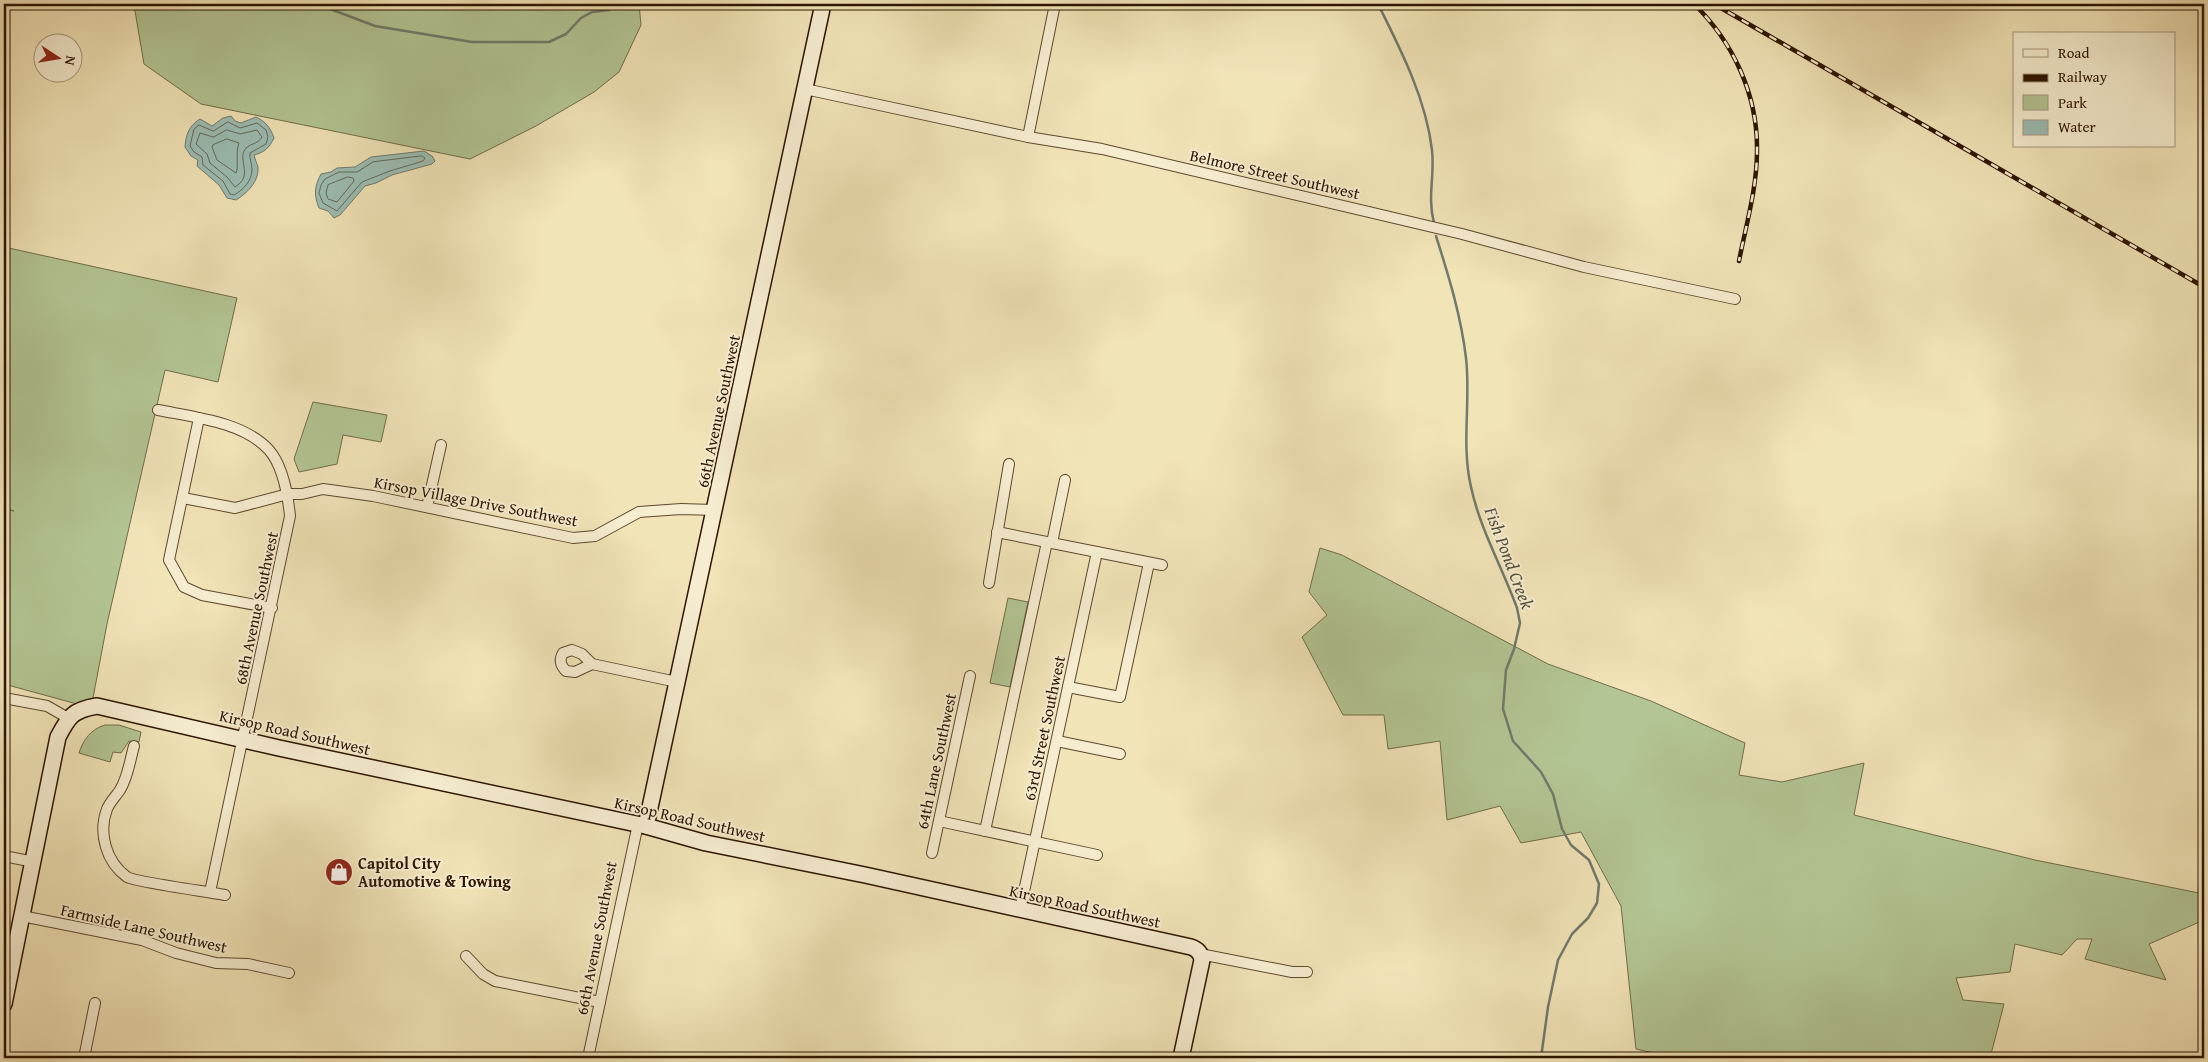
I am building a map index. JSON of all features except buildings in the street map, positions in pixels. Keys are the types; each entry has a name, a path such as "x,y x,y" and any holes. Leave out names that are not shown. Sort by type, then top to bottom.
{"street":[{"name":"66th Avenue Southwest","path":"588,1058 642,825 678,682 823,4"},
{"path":"1028,137 1055,4"},
{"name":"Belmore Street Southwest","path":"805,89 1028,137 1102,149 1455,232 1576,265 1735,299"},
{"name":"68th Avenue Southwest","path":"158,410 199,418 246,432 270,451 282,474 288,494 290,516 272,608 210,892"},
{"path":"199,418 168,560 184,587 202,595 272,608"},
{"path":"427,507 441,445"},
{"path":"989,583 1009,464"},
{"path":"986,831 1065,480"},
{"name":"Kirsop Village Drive Southwest","path":"183,498 235,508 288,494 302,494 323,489 427,507 573,538 595,536 639,512 681,509 714,510"},
{"path":"997,532 1162,565"},
{"name":"63rd Street Southwest","path":"1020,910 1097,552"},
{"path":"1068,687 1120,697 1149,562"},
{"path":"592,664 678,682"},
{"name":"64th Lane Southwest","path":"932,853 970,676"},
{"path":"4,698 47,706 68,718 56,747 4,1004"},
{"name":"Kirsop Road Southwest","path":"68,718 78,710 97,706 244,740 642,825 706,843 865,875 1191,947 1195,948 1200,954"},
{"path":"1057,741 1120,754"},
{"path":"134,746 123,783 107,809 102,831 103,841 117,866 129,878 225,895"},
{"path":"939,821 1097,855"},
{"path":"4,856 34,862"},
{"name":"Farmside Lane Southwest","path":"22,916 142,940 176,953 216,963 248,964 289,972"},
{"path":"1180,1058 1202,960 1200,954 1292,972 1307,972"},
{"path":"466,956 479,971 495,981 600,1002"},
{"path":"84,1058 95,1004"}],"green space":[{"path":"127,4 639,4 641,25 619,72 594,92 536,126 470,159 201,104 144,64 135,11"},
{"path":"4,247 237,298 218,382 165,370 107,624 93,698 77,704 4,684 4,509 14,511 4,508"},
{"path":"313,402 387,415 381,442 343,435 337,464 299,472 294,459"},
{"path":"1320,548 1342,555 1548,664 1651,701 1745,743 1739,775 1782,782 1864,763 1854,815 2035,860 2204,894 2204,920 2149,944 2166,980 2085,959 2092,939 2077,939 2062,955 2015,944 2010,972 1956,978 1963,1000 2004,1004 1990,1058 1676,1058 1636,1049 1621,906 1581,832 1521,843 1500,806 1447,820 1440,741 1388,749 1384,715 1343,715 1302,637 1327,615 1309,592"},
{"path":"1008,598 1028,602 1010,687 990,683"},
{"path":"105,725 119,725 141,732 139,742 129,741 121,753 113,752 110,762 79,753 88,736 96,729"}],"water":[{"path":"231,116 235,121 241,123 256,117 267,125 274,138 266,149 254,155 258,167 257,178 248,190 236,200 227,198 219,185 197,166 198,160 191,156 185,147 189,131 193,124 200,119 212,126 223,118"},
{"path":"424,151 432,156 435,161 432,164 392,175 365,186 340,215 334,218 328,211 319,208 316,191 321,174 331,172 337,168 355,167 371,157"}],"waterway":[{"path":"317,4 375,26 472,42 549,42 566,34 581,18 592,12 609,10 617,4"},
{"name":"Fish Pond Creek","path":"1378,4 1404,57 1429,131 1432,150 1431,204 1434,223"},
{"name":"Fish Pond Creek","path":"1436,236 1458,312 1464,342 1467,374 1466,439 1471,487 1480,518 1517,608 1520,623 1514,649 1506,670 1503,709 1513,741 1541,772 1553,794 1562,829 1571,845 1589,860 1599,884 1597,903 1588,918 1572,934 1558,960 1548,1007 1541,1058"}],"railway":[{"path":"1694,4 1708,19 1731,52 1741,71 1753,110 1756,130 1757,165 1739,261"},
{"path":"1714,4 2204,287"}],"place":[{"name":"Capitol City Automotive & Towing","path":"339,872"}]}
